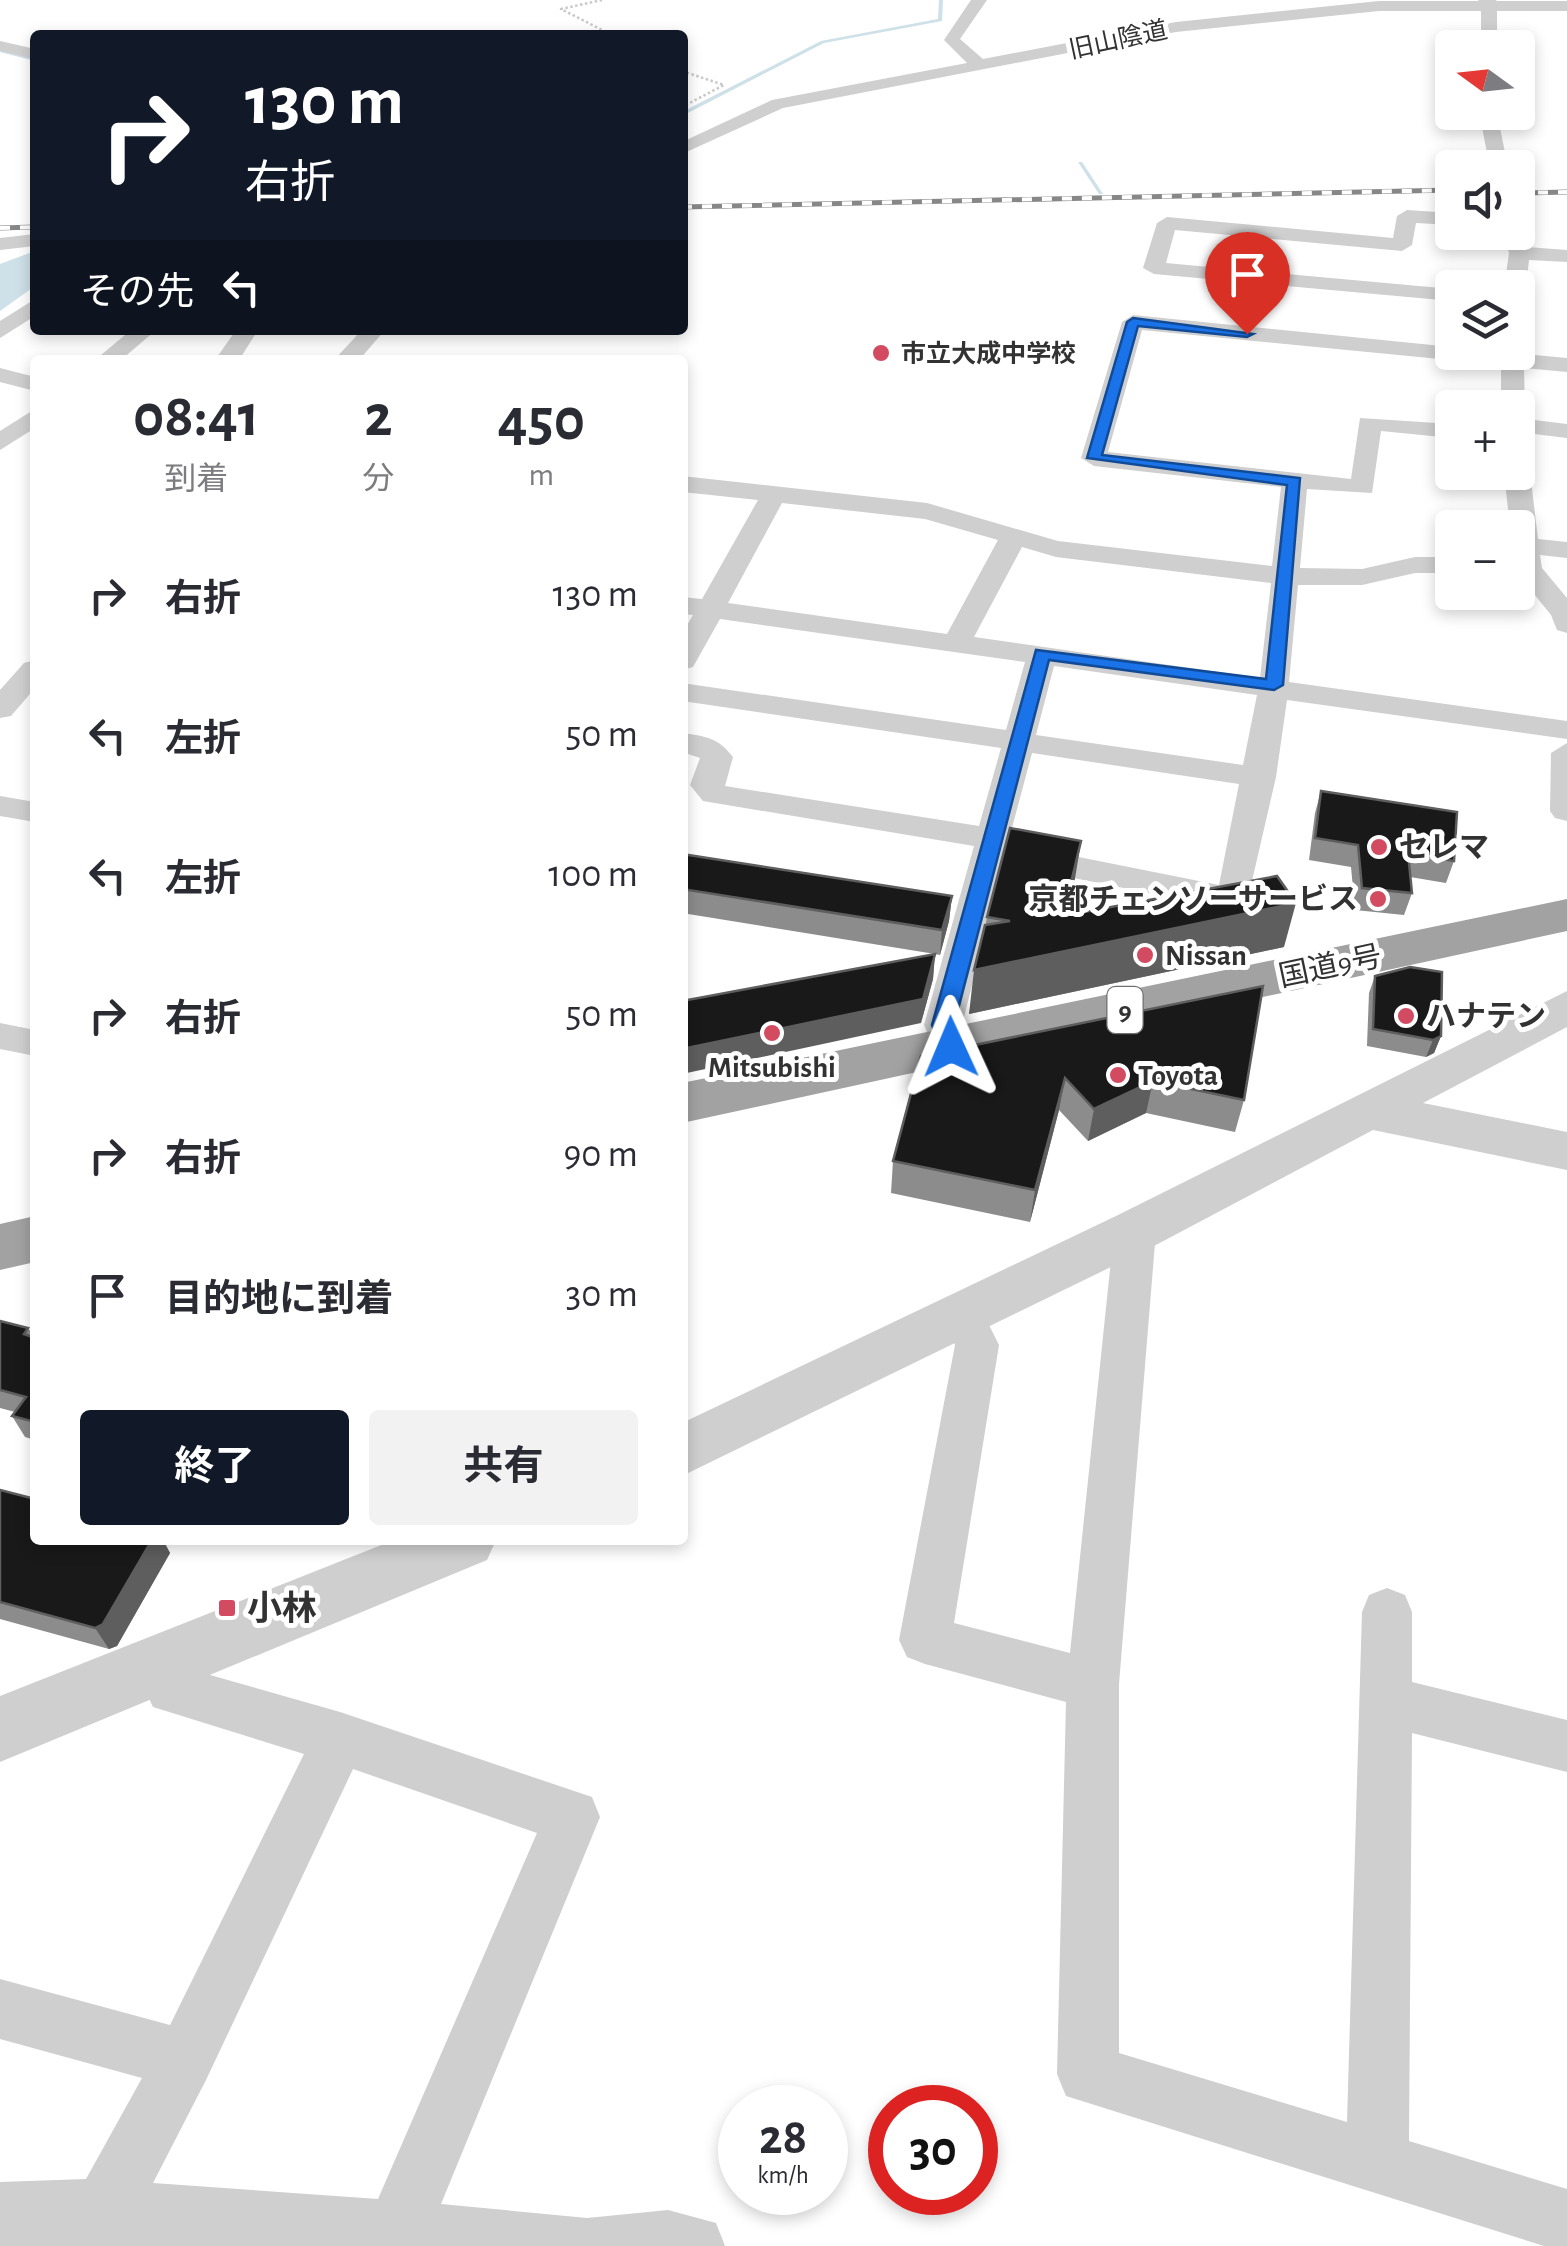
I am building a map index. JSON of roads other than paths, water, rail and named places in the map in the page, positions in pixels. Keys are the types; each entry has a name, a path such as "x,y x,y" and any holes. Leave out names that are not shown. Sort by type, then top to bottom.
{"highway":[{"name":"国道9号","path":"688,1102 1567,916"},
{"path":"0,1247 30,1240"}],"street":[{"path":"979,0 952,40 980,66"},
{"path":"1488,2 1488,30"},
{"name":"旧山陰道","path":"688,146 778,104 1176,27 1379,6 1488,2 1567,6"},
{"path":"0,46 30,53"},
{"path":"1435,218 1408,216 1402,245 1166,224 1154,268 1435,293"},
{"path":"0,244 30,241"},
{"path":"1535,247 1567,256"},
{"path":"0,331 30,310"},
{"path":"1435,349 1133,322 1094,458 1363,488 1370,423 1435,429"},
{"path":"113,355 139,335"},
{"path":"351,355 369,335"},
{"path":"1535,360 1567,365"},
{"path":"0,375 30,383"},
{"path":"0,443 30,420"},
{"path":"1535,427 1567,431"},
{"path":"688,743 706,746 718,757 706,785 715,794 989,844 1234,899 1260,778 1274,685 1295,482"},
{"path":"688,485 927,511 1014,538 1112,558 1285,576 1362,577 1416,565 1435,565"},
{"path":"688,639 697,607 774,494"},
{"path":"958,641 1014,538"},
{"path":"1535,558 1567,550"},
{"path":"1535,576 1566,617"},
{"path":"697,607 1274,685 1567,730"},
{"path":"951,1047 943,1025 1042,654"},
{"path":"0,708 30,675"},
{"path":"688,693 1260,778"},
{"path":"1567,754 1567,811"},
{"path":"0,806 30,811"},
{"path":"688,1448 1135,1231 1567,1007"},
{"path":"0,1036 30,1043"},
{"path":"1366,1110 1567,1151"},
{"path":"1135,1231 1093,1684 1088,2074 1567,2221"},
{"path":"962,1316 977,1345 925,1640 1093,1684"},
{"path":"0,1728 453,1545"},
{"path":"1377,2161 1388,1612"},
{"path":"159,1664 172,1689 340,1738 572,1816 394,2239"},
{"path":"1386,1702 1567,1746"},
{"path":"94,2228 184,2059 340,1738"},
{"path":"0,2009 184,2059"},
{"path":"0,2214 94,2228 576,2246"},
{"path":"598,2246 693,2246"}],"waterway":[{"path":"688,111 823,42 940,20 941,0"},
{"path":"0,50 30,58"},
{"path":"1080,163 1101,193"}],"railway":[{"path":"688,207 1435,190"},
{"path":"1535,193 1567,192"},
{"path":"0,228 30,227"}],"place":[{"name":"市立大成中学校","path":"881,353"},
{"name":"セレマ","path":"1379,847"},
{"name":"京都チェンソーサービス","path":"1378,899"},
{"name":"Nissan","path":"1145,955"},
{"name":"ハナテン","path":"1406,1016"},
{"name":"Mitsubishi","path":"772,1033"},
{"name":"Toyota","path":"1118,1075"},
{"name":"小林","path":"227,1608"}]}
